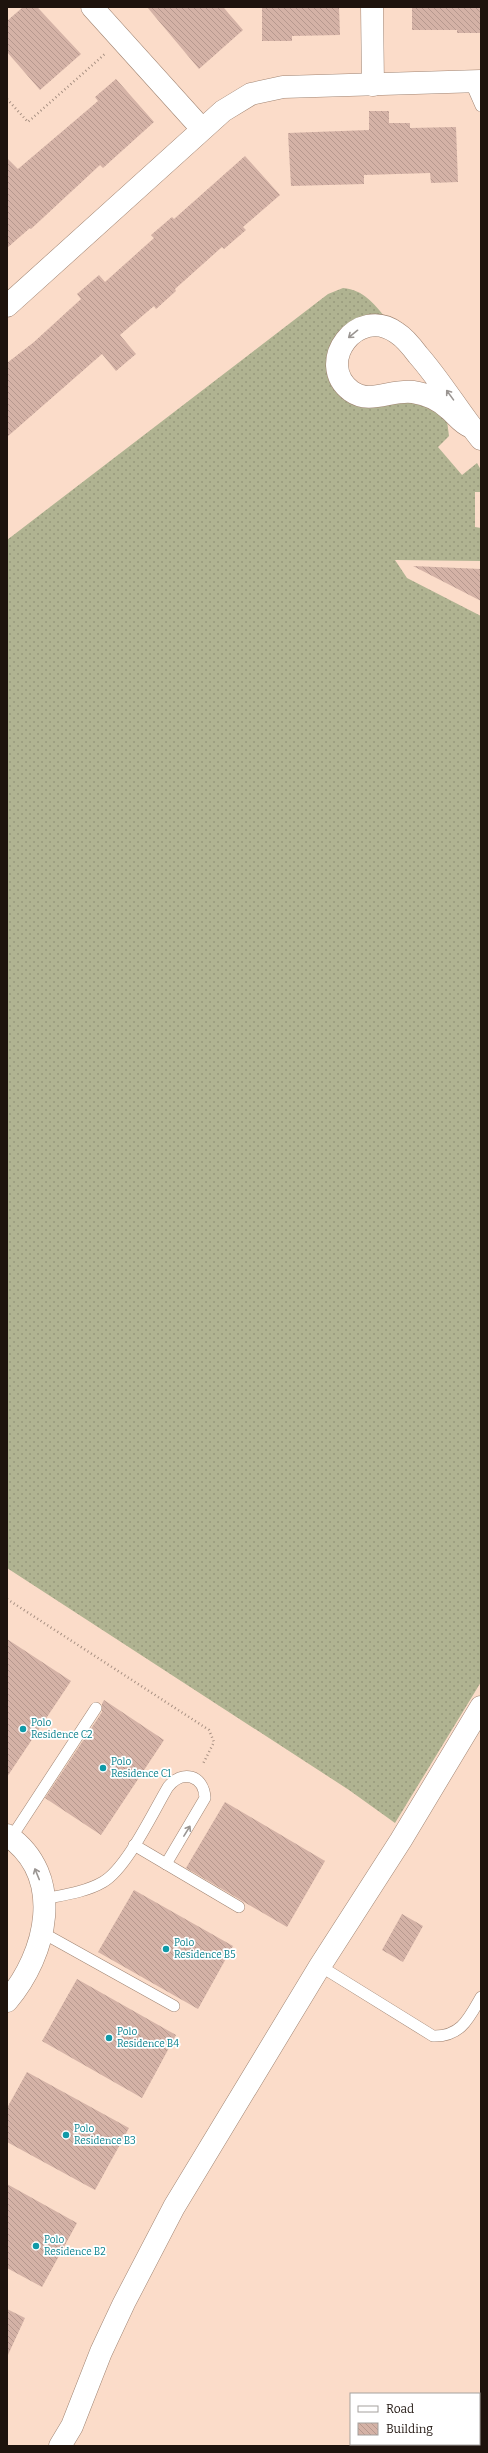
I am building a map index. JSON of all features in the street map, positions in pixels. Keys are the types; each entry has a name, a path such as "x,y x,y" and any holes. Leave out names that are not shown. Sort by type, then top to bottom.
{"street":[{"path":"92,7 202,129"},
{"path":"372,7 373,85"},
{"path":"7,306 202,129 236,101 267,89 475,81"},
{"path":"380,325 398,333 435,375 469,421 476,433 443,404 423,394 400,392 368,397 352,391 342,380 338,366 340,350 343,343 359,329 369,326 380,325"},
{"path":"60,2446 71,2436 101,2352 148,2254 201,2161 320,1966 401,1840 481,1707"},
{"path":"7,2001 32,1963 43,1933 44,1899 33,1866 8,1842"},
{"path":"7,1993 28,1944 31,1918 29,1898 23,1878 8,1842"}],"lane":[{"path":"475,81 481,106"},
{"path":"8,1842 96,1708"},
{"path":"44,1899 103,1883 120,1867 173,1780 180,1776 195,1778 201,1783 205,1798 166,1864"},
{"path":"134,1845 239,1908"},
{"path":"43,1933 174,2006"},
{"path":"320,1966 433,2036 454,2034 462,2028 481,1997"}],"path":[{"path":"7,99 28,122 121,39"},
{"path":"7,1599 209,1730 214,1742 203,1764"}],"green space":[{"path":"343,288 357,291 368,298 386,318 361,319 331,369 397,403 417,402 438,410 447,421 449,436 438,447 462,475 477,463 481,470 481,492 475,492 475,527 481,528 481,561 395,560 407,578 481,616 481,1682 395,1823 349,1790 7,1568 7,540 328,294"}],"building":[{"path":"23,7 37,7 81,54 40,90 7,52 7,21"},
{"path":"147,7 223,7 243,30 199,69"},
{"path":"262,7 339,7 340,35 292,36 292,41 262,41"},
{"path":"412,7 481,7 481,33 457,33 457,30 412,30"},
{"path":"116,79 154,122 103,168 100,165 31,229 30,228 7,248 7,158 18,169 98,101 95,97"},
{"path":"369,111 389,111 389,123 410,123 410,128 456,127 458,182 431,183 430,173 364,175 364,184 291,186 288,133 369,130"},
{"path":"245,156 280,195 243,227 246,230 224,249 222,247 175,289 176,291 156,309 154,306 120,335 136,354 116,371 102,354 7,437 7,363 34,342 81,299 77,294 99,275 105,282 154,238 151,235 172,217 174,219"},
{"path":"413,566 481,569 481,601"},
{"name":"Polo Residence C2","path":"7,1639 71,1681 7,1777"},
{"name":"Polo Residence C1","path":"104,1700 164,1740 101,1835 45,1798 102,1712 102,1704"},
{"path":"225,1802 325,1861 287,1927 186,1868"},
{"name":"Polo Residence B5","path":"134,1890 233,1946 198,2009 98,1952"},
{"path":"402,1914 423,1926 403,1962 382,1950"},
{"name":"Polo Residence B4","path":"77,1979 176,2035 142,2098 42,2041"},
{"name":"Polo Residence B3","path":"27,2072 129,2128 95,2190 7,2142 7,2108"},
{"name":"Polo Residence B2","path":"7,2184 77,2223 42,2287 7,2268"},
{"path":"7,2309 25,2318 7,2357"}],"place":[{"name":"Polo Residence C2","path":"23,1729"},
{"name":"Polo Residence C1","path":"103,1768"},
{"name":"Polo Residence B5","path":"166,1949"},
{"name":"Polo Residence B4","path":"109,2038"},
{"name":"Polo Residence B3","path":"66,2135"},
{"name":"Polo Residence B2","path":"36,2246"}]}
